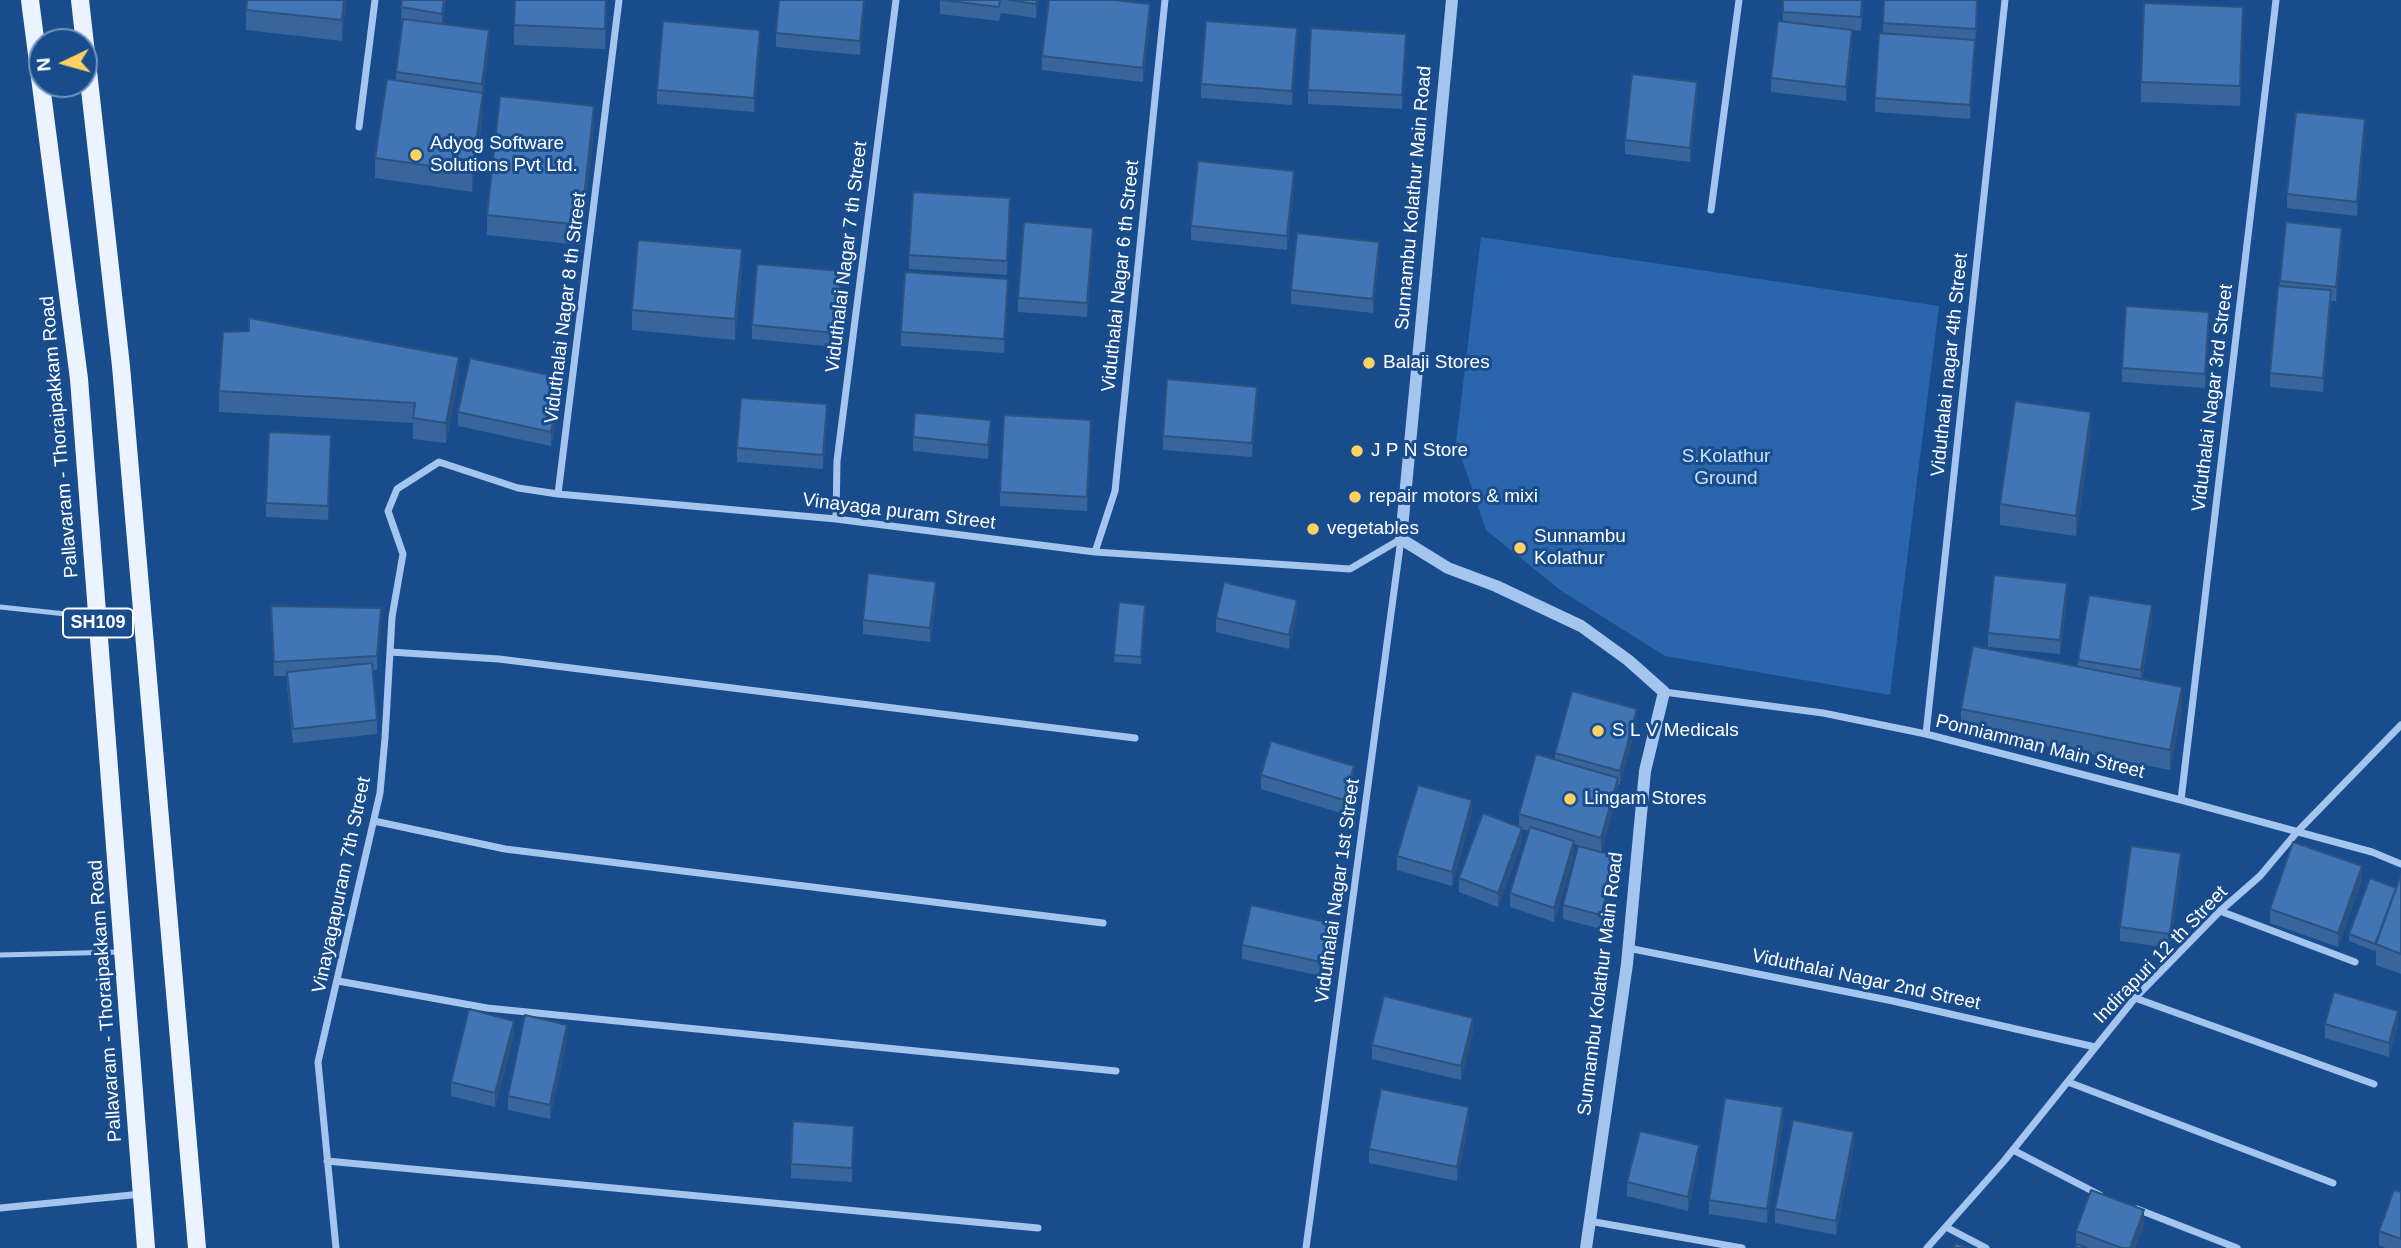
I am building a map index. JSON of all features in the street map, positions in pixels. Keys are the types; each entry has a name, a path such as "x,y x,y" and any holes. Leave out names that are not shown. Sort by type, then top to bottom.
{"main road":[{"name":"Pallavaram - Thoraipakkam Road","path":"30,0 79,379 146,1248"},
{"name":"SH109","path":"80,0 121,366 197,1248"}],"street":[{"path":"359,127 375,0"},
{"name":"Viduthalai Nagar 8 th Street","path":"558,494 619,0"},
{"name":"Viduthalai Nagar 7 th Street","path":"836,519 837,461 896,0"},
{"name":"Viduthalai Nagar 6 th Street","path":"1095,552 1115,491 1165,0"},
{"name":"Sunnambu Kolathur Main Road","path":"1401,539 1452,0"},
{"path":"1711,210 1738,0"},
{"name":"Viduthalai nagar 4th Street","path":"1926,734 2006,0"},
{"name":"Viduthalai Nagar 3rd Street","path":"2181,800 2276,0"},
{"name":"Vinayaga puram Street","path":"397,489 439,462 518,488 558,494 836,519 1095,552 1350,569 1401,539"},
{"name":"Vinayagapuram 7th Street","path":"336,1248 318,1062 380,793 392,617 403,554 388,511 397,489"},
{"path":"1401,539 1448,568 1496,586 1581,626 1628,660 1664,692"},
{"name":"Viduthalai Nagar 1st Street","path":"1306,1248 1401,539"},
{"path":"390,652 499,659 1135,738"},
{"name":"Sunnambu Kolathur Main Road","path":"1586,1248 1628,948 1645,771 1664,692"},
{"name":"Ponniamman Main Street","path":"1664,692 1823,713 1926,734 2372,852 2401,864"},
{"name":"Indirapuri 12 th Street","path":"1927,1248 2013,1150 2136,998 2220,911 2260,876 2297,832 2401,725"},
{"path":"374,821 505,849 1103,923"},
{"path":"2220,911 2355,962"},
{"name":"Viduthalai Nagar 2nd Street","path":"1628,948 1893,1000 2095,1047"},
{"path":"338,981 487,1009 1116,1071"},
{"path":"2136,998 2374,1084"},
{"path":"2068,1082 2333,1183"},
{"path":"2013,1150 2088,1190 2113,1199"},
{"path":"327,1161 1038,1228"},
{"path":"0,1208 142,1194"},
{"path":"2125,1204 2237,1248"},
{"path":"1589,1221 1742,1248"},
{"path":"1946,1227 1986,1248"}],"lane":[{"path":"0,607 97,617"},
{"path":"0,956 123,952"}],"green space":[{"name":"S.Kolathur Ground","path":"1481,237 1939,306 1890,695 1665,656 1560,590 1486,530 1456,442"}],"building":[{"path":"247,0 344,0 342,20 246,10"},
{"path":"402,0 444,0 442,14 401,7"},
{"path":"515,0 606,0 605,29 514,25"},
{"path":"779,0 864,0 860,41 776,33"},
{"path":"942,0 1000,0 999,7"},
{"path":"1009,0 1037,0 1036,4"},
{"path":"1049,0 1114,0 1150,4 1143,68 1042,56"},
{"path":"1783,0 1862,0 1861,17 1783,12"},
{"path":"1884,0 1977,0 1976,29 1883,23"},
{"path":"2144,3 2243,7 2240,86 2141,82"},
{"path":"403,19 489,30 482,84 396,72"},
{"path":"663,21 760,30 754,98 657,90"},
{"path":"1206,21 1297,28 1292,91 1201,84"},
{"path":"1778,21 1852,30 1846,87 1771,78"},
{"path":"1311,28 1406,34 1402,95 1308,90"},
{"path":"1879,33 1975,40 1970,105 1875,98"},
{"path":"1632,74 1697,82 1690,148 1625,140"},
{"path":"387,79 483,93 472,172 375,158"},
{"path":"500,96 594,106 581,225 487,215"},
{"path":"2296,112 2365,119 2357,202 2287,194"},
{"path":"1198,161 1294,171 1287,236 1191,226"},
{"path":"913,192 1010,198 1007,261 909,255"},
{"path":"1024,222 1093,228 1087,303 1018,298"},
{"path":"2286,222 2342,228 2336,287 2280,281"},
{"path":"1297,233 1379,242 1373,299 1291,290"},
{"path":"638,240 742,249 735,319 632,310"},
{"path":"757,264 841,271 836,333 752,325"},
{"path":"905,272 1008,279 1004,339 901,332"},
{"path":"2278,286 2331,290 2323,378 2270,373"},
{"path":"2126,306 2209,312 2205,374 2122,368"},
{"path":"249,318 459,357 446,423 413,418 415,403 219,391 223,332 249,331"},
{"path":"470,358 562,378 551,432 458,412"},
{"path":"1167,379 1257,387 1252,443 1163,436"},
{"path":"741,398 827,404 823,455 737,448"},
{"path":"2015,401 2091,412 2076,516 2000,504"},
{"path":"915,413 991,420 988,445 913,437"},
{"path":"1004,415 1091,420 1087,497 1000,492"},
{"path":"269,432 331,435 328,506 266,503"},
{"path":"868,573 936,582 930,628 863,620"},
{"path":"1994,575 2067,583 2060,640 1988,633"},
{"path":"1224,582 1297,600 1289,635 1216,618"},
{"path":"2089,595 2152,605 2141,670 2078,660"},
{"path":"1119,602 1145,605 1141,657 1114,655"},
{"path":"271,606 381,608 377,656 274,662"},
{"path":"1973,646 2182,687 2170,750 1961,709"},
{"path":"372,663 377,720 293,729 287,672"},
{"path":"1572,691 1637,709 1620,771 1555,753"},
{"path":"1271,741 1354,766 1344,800 1261,775"},
{"path":"1536,754 1618,778 1601,838 1519,814"},
{"path":"1418,785 1472,800 1452,872 1397,856"},
{"path":"1483,813 1522,828 1498,893 1459,878"},
{"path":"1530,827 1574,841 1554,908 1510,893"},
{"path":"2293,842 2362,866 2338,933 2270,909"},
{"path":"1578,846 1616,856 1601,915 1563,905"},
{"path":"2131,846 2181,853 2170,934 2120,927"},
{"path":"2401,875 2401,954 2376,944"},
{"path":"2370,878 2396,888 2375,944 2349,934"},
{"path":"1251,905 1335,924 1326,963 1242,945"},
{"path":"2334,992 2398,1011 2389,1043 2325,1024"},
{"path":"1384,996 1473,1018 1461,1066 1372,1045"},
{"path":"469,1009 514,1021 495,1093 451,1082"},
{"path":"525,1015 567,1025 550,1105 508,1096"},
{"path":"1381,1089 1469,1107 1457,1167 1369,1149"},
{"path":"1725,1098 1783,1107 1767,1209 1709,1200"},
{"path":"1793,1120 1854,1132 1836,1221 1775,1209"},
{"path":"793,1121 854,1126 852,1168 791,1164"},
{"path":"1640,1131 1699,1145 1688,1197 1627,1182"},
{"path":"2091,1190 2144,1210 2130,1248 2122,1248 2076,1231"},
{"path":"2394,1190 2401,1192 2401,1239 2379,1231"},
{"path":"1956,1243 1967,1248 1954,1248"}],"place":[{"name":"Adyog Software Solutions Pvt Ltd.","path":"416,155"},
{"name":"Balaji Stores","path":"1369,363"},
{"name":"J P N Store","path":"1357,451"},
{"name":"repair motors & mixi","path":"1355,497"},
{"name":"vegetables","path":"1313,529"},
{"name":"Sunnambu Kolathur","path":"1520,548"},
{"name":"S L V Medicals","path":"1598,731"},
{"name":"Lingam Stores","path":"1570,799"}]}
